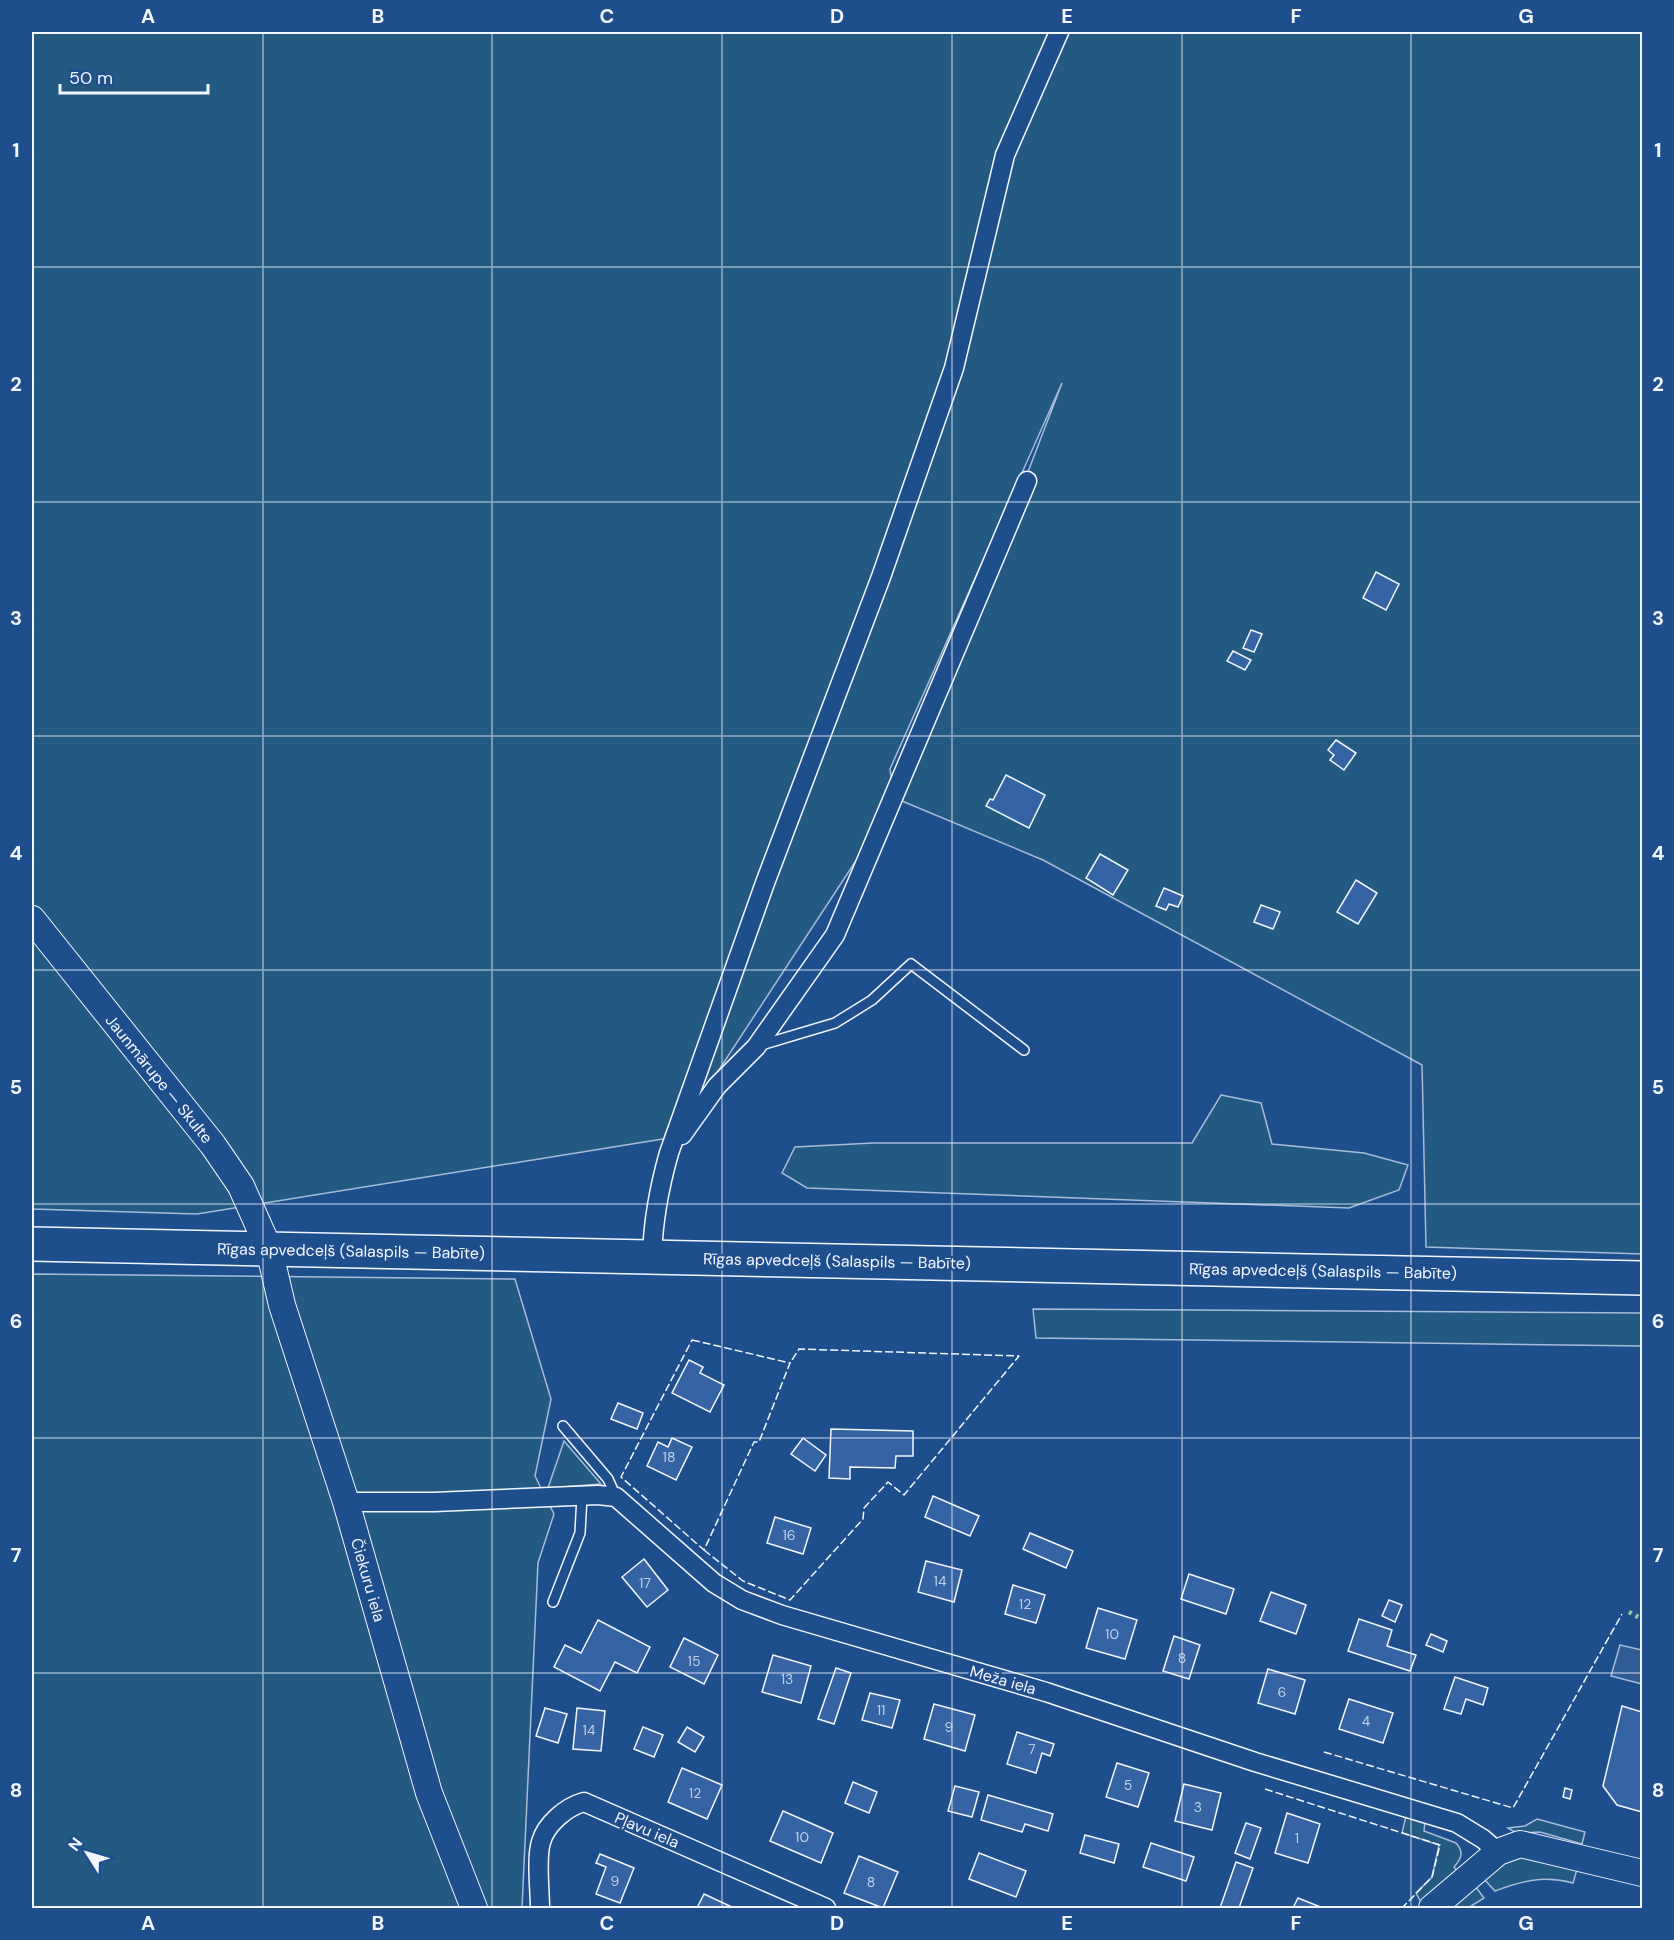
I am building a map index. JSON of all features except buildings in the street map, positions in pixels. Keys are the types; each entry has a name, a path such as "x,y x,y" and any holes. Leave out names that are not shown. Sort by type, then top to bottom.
{"highway":[{"name":"Rīgas apvedceļš (Salaspils — Babīte)","path":"32,1244 1642,1278"}],"main road":[{"name":"Jaunmārupe — Skulte","path":"32,919 44,942 213,1145 241,1186 269,1249"},
{"name":"Čiekuru iela","path":"269,1249 282,1305 346,1502 429,1793 474,1908"},
{"path":"1435,1908 1498,1852 1520,1844 1642,1873"}],"street":[{"path":"652,1257 657,1196 669,1153 765,884 881,577 954,368 1005,155 1059,32"},
{"path":"669,1153 717,1086 756,1047 835,935 1027,481"},
{"path":"346,1502 616,1497"},
{"name":"Meža iela","path":"616,1497 660,1534 686,1561 714,1583 742,1600 782,1616 1046,1692 1255,1762 1457,1823 1483,1839 1498,1852"},
{"name":"Pļavu iela","path":"540,1908 541,1842 553,1821 573,1805 584,1802 826,1908"}],"lane":[{"path":"756,1047 835,1023 872,1000 911,964 1024,1050"},
{"name":"Meža iela","path":"563,1426 608,1479 616,1497"},
{"path":"553,1602 580,1533 582,1496"}],"shaded area":[{"path":"32,32 1642,32 1642,1254 1426,1247 1422,1065 1043,860 902,801 1062,383 890,769 895,801 675,1137 197,1214 32,1209"},
{"path":"1221,1095 1261,1103 1272,1144 1364,1153 1408,1165 1399,1190 1349,1208 807,1188 782,1173 795,1147 873,1143 1192,1143"},
{"path":"32,1274 515,1279 551,1399 535,1476 554,1514 538,1563 522,1908 32,1908"},
{"path":"1033,1309 1642,1313 1642,1346 1036,1338"},
{"path":"564,1441 601,1484 548,1488"},
{"path":"1620,1645 1642,1650 1642,1684 1611,1676"},
{"path":"1406,1816 1425,1822 1424,1831 1456,1843 1461,1852 1454,1867 1459,1873 1422,1904 1416,1893 1432,1877 1439,1845 1402,1833"},
{"path":"1537,1819 1585,1832 1582,1844 1540,1832 1516,1833 1508,1828 1525,1826"},
{"path":"1529,1854 1577,1869 1573,1883 1552,1879 1533,1880 1495,1891 1484,1879 1514,1857"},
{"path":"1475,1886 1484,1898 1468,1908 1452,1908"}],"hedge":[{"path":"1629,1612 1642,1619"}],"fence":[{"path":"692,1340 790,1363 759,1442 754,1442 704,1550 621,1477 692,1340"},
{"path":"704,1550 743,1581 790,1600 863,1519 864,1508 888,1482 904,1495 1019,1356 799,1349 790,1363"},
{"path":"1324,1752 1513,1808 1622,1614"},
{"path":"1265,1789 1440,1845 1432,1877 1402,1908"}]}
